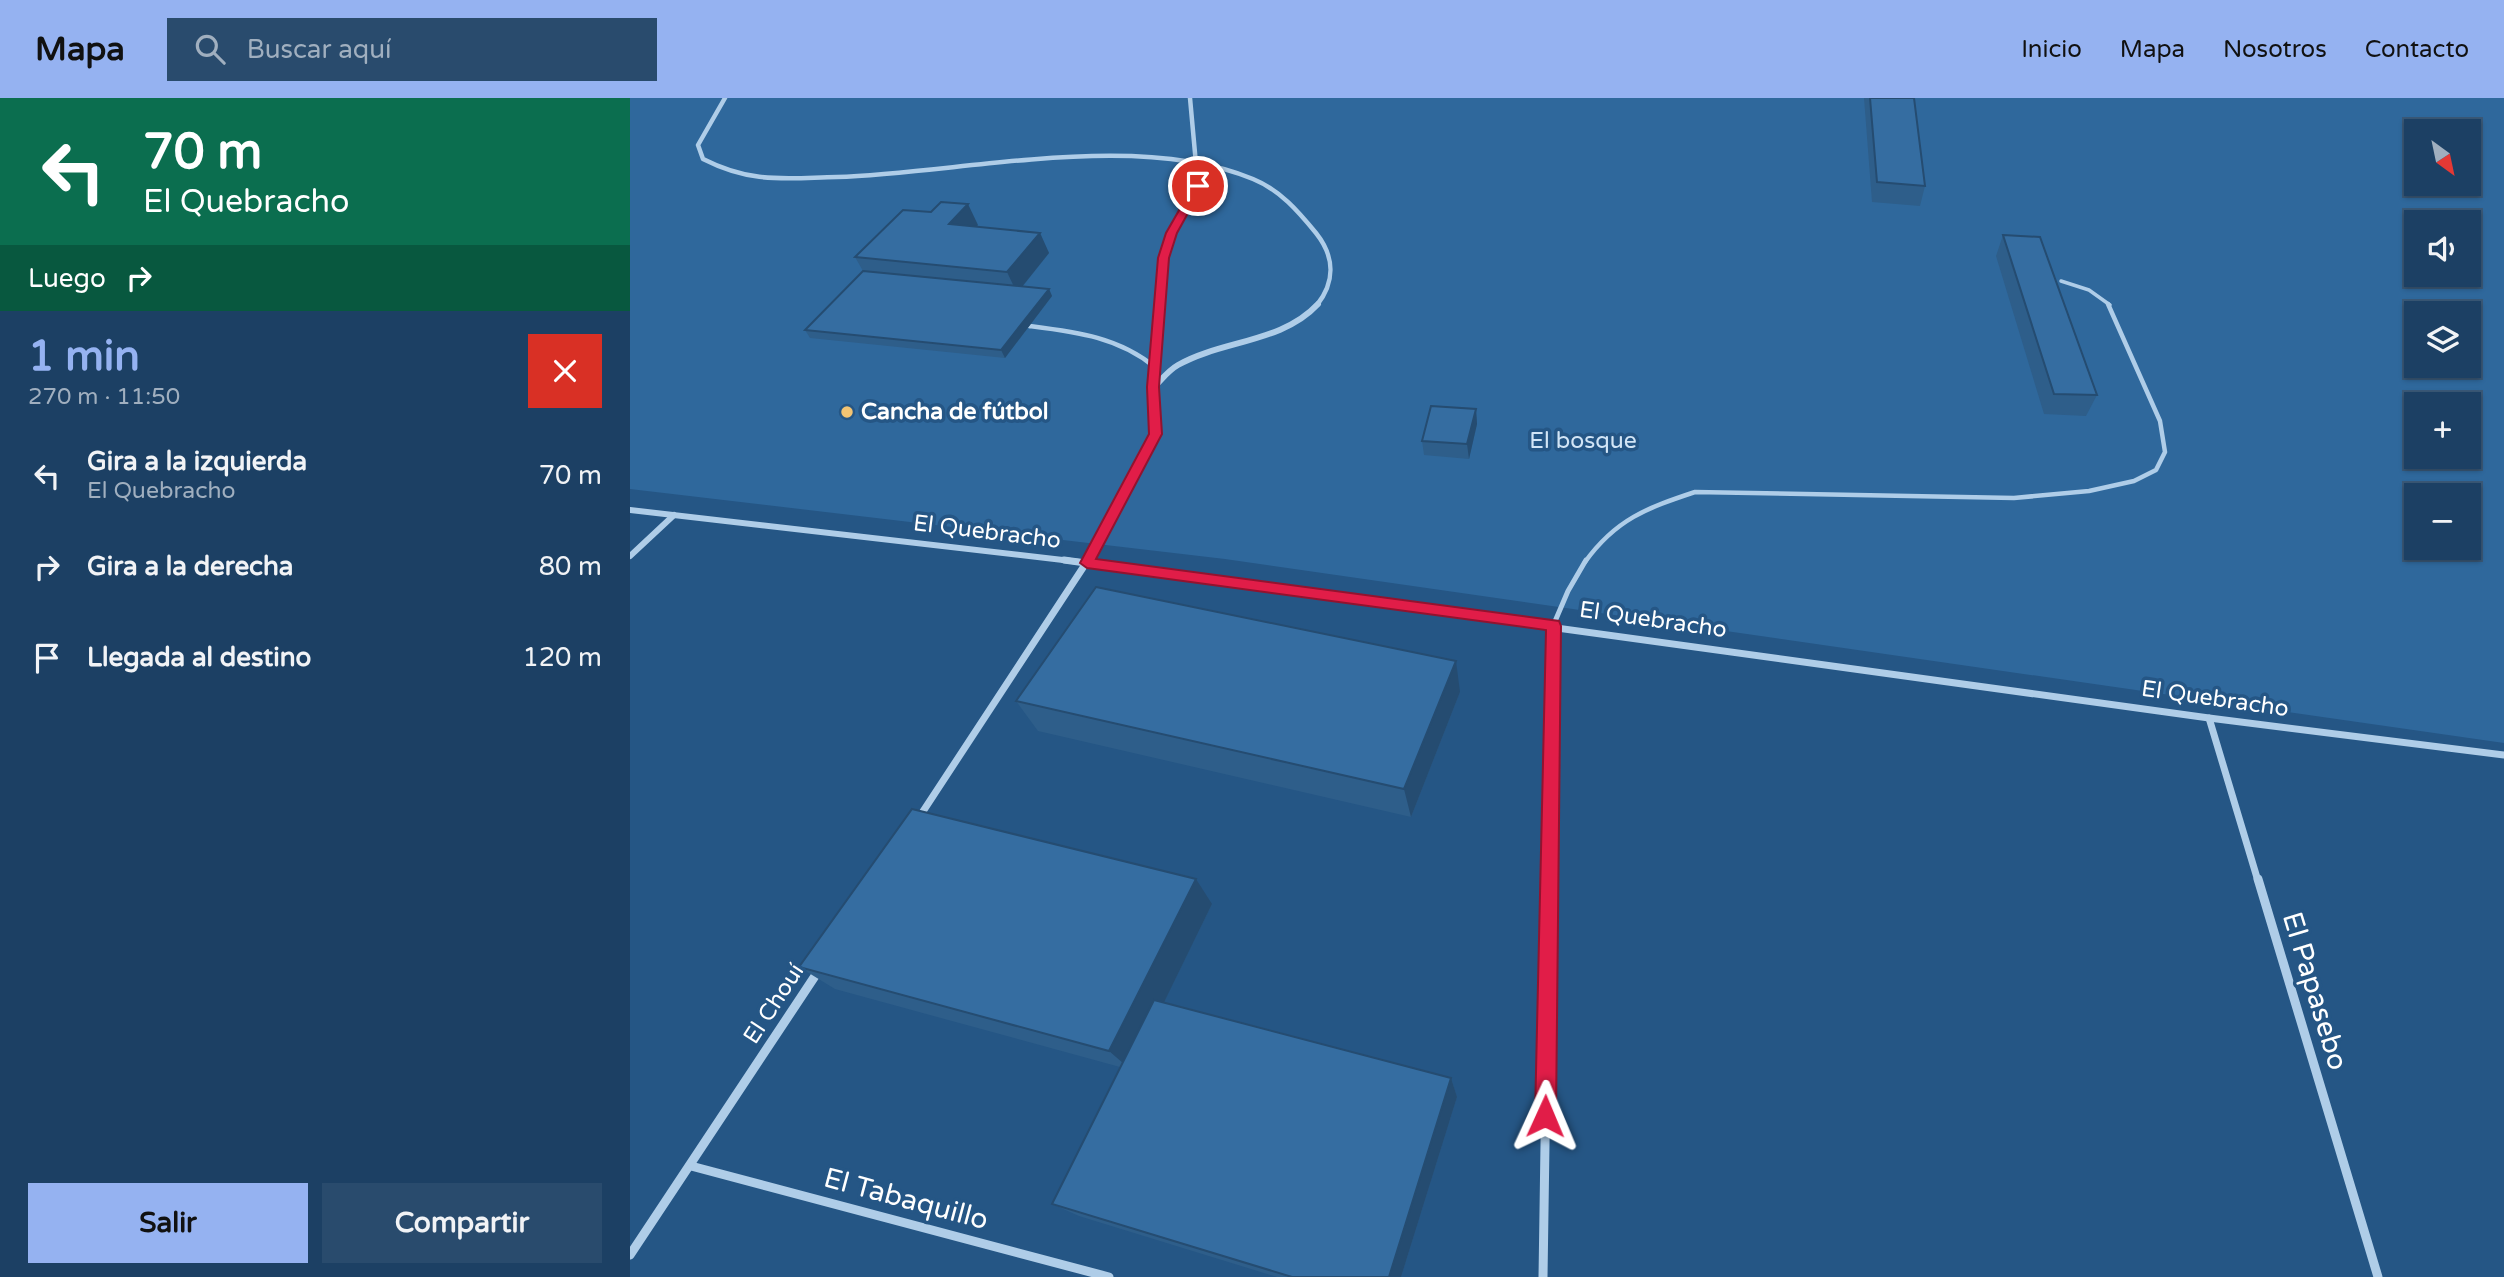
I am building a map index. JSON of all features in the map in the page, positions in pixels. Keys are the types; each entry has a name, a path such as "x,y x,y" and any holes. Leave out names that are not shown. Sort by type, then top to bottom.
{"street":[{"path":"725,98 698,145 704,159 733,174 786,179 870,176 1072,156 1163,157 1248,175 1274,189 1311,223 1323,243 1331,278 1329,291 1299,319 1179,364 1153,387"},
{"path":"913,827 1087,563 1155,434 1153,387 1164,258 1172,233 1198,186 1190,98"},
{"name":"El Quebracho","path":"630,510 1087,563 2209,718 2504,755"},
{"path":"630,556 674,515"},
{"path":"1543,1277 1553,626"},
{"name":"El Papasebo","path":"2209,718 2378,1277"},
{"name":"El Chouí","path":"630,1255 821,967"},
{"name":"El Tabaquillo","path":"691,1166 1109,1277"}],"lane":[{"path":"1553,626 1576,576 1614,528 1645,508 1695,492 2014,498 2089,491 2134,481 2157,470 2165,452 2160,421 2112,307 2100,295 2084,287 2061,281"},
{"path":"1029,326 1110,340 1129,346 1156,368"}],"green space":[{"name":"El bosque","path":"630,98 2504,98 2504,743 1225,559 630,489"}],"building":[{"path":"1870,98 1914,98 1925,186 1877,182"},
{"path":"941,202 968,204 949,224 1040,233 1007,272 855,257 903,210 931,212"},
{"path":"2003,235 2040,237 2097,395 2054,394"},
{"path":"863,271 1049,289 1001,350 805,330"},
{"path":"1431,406 1476,409 1467,444 1422,441"},
{"path":"1096,587 1456,661 1404,789 1016,701"},
{"path":"912,809 1196,879 1109,1051 799,967"},
{"path":"1154,1000 1451,1078 1389,1277 1292,1277 1052,1204"}],"place":[{"name":"Cancha de fútbol","path":"847,412"}],"route":[{"path":"1198,186 1172,233 1164,258 1153,387 1155,434 1132,473 1087,563 1553,626 1545,1116"}]}
